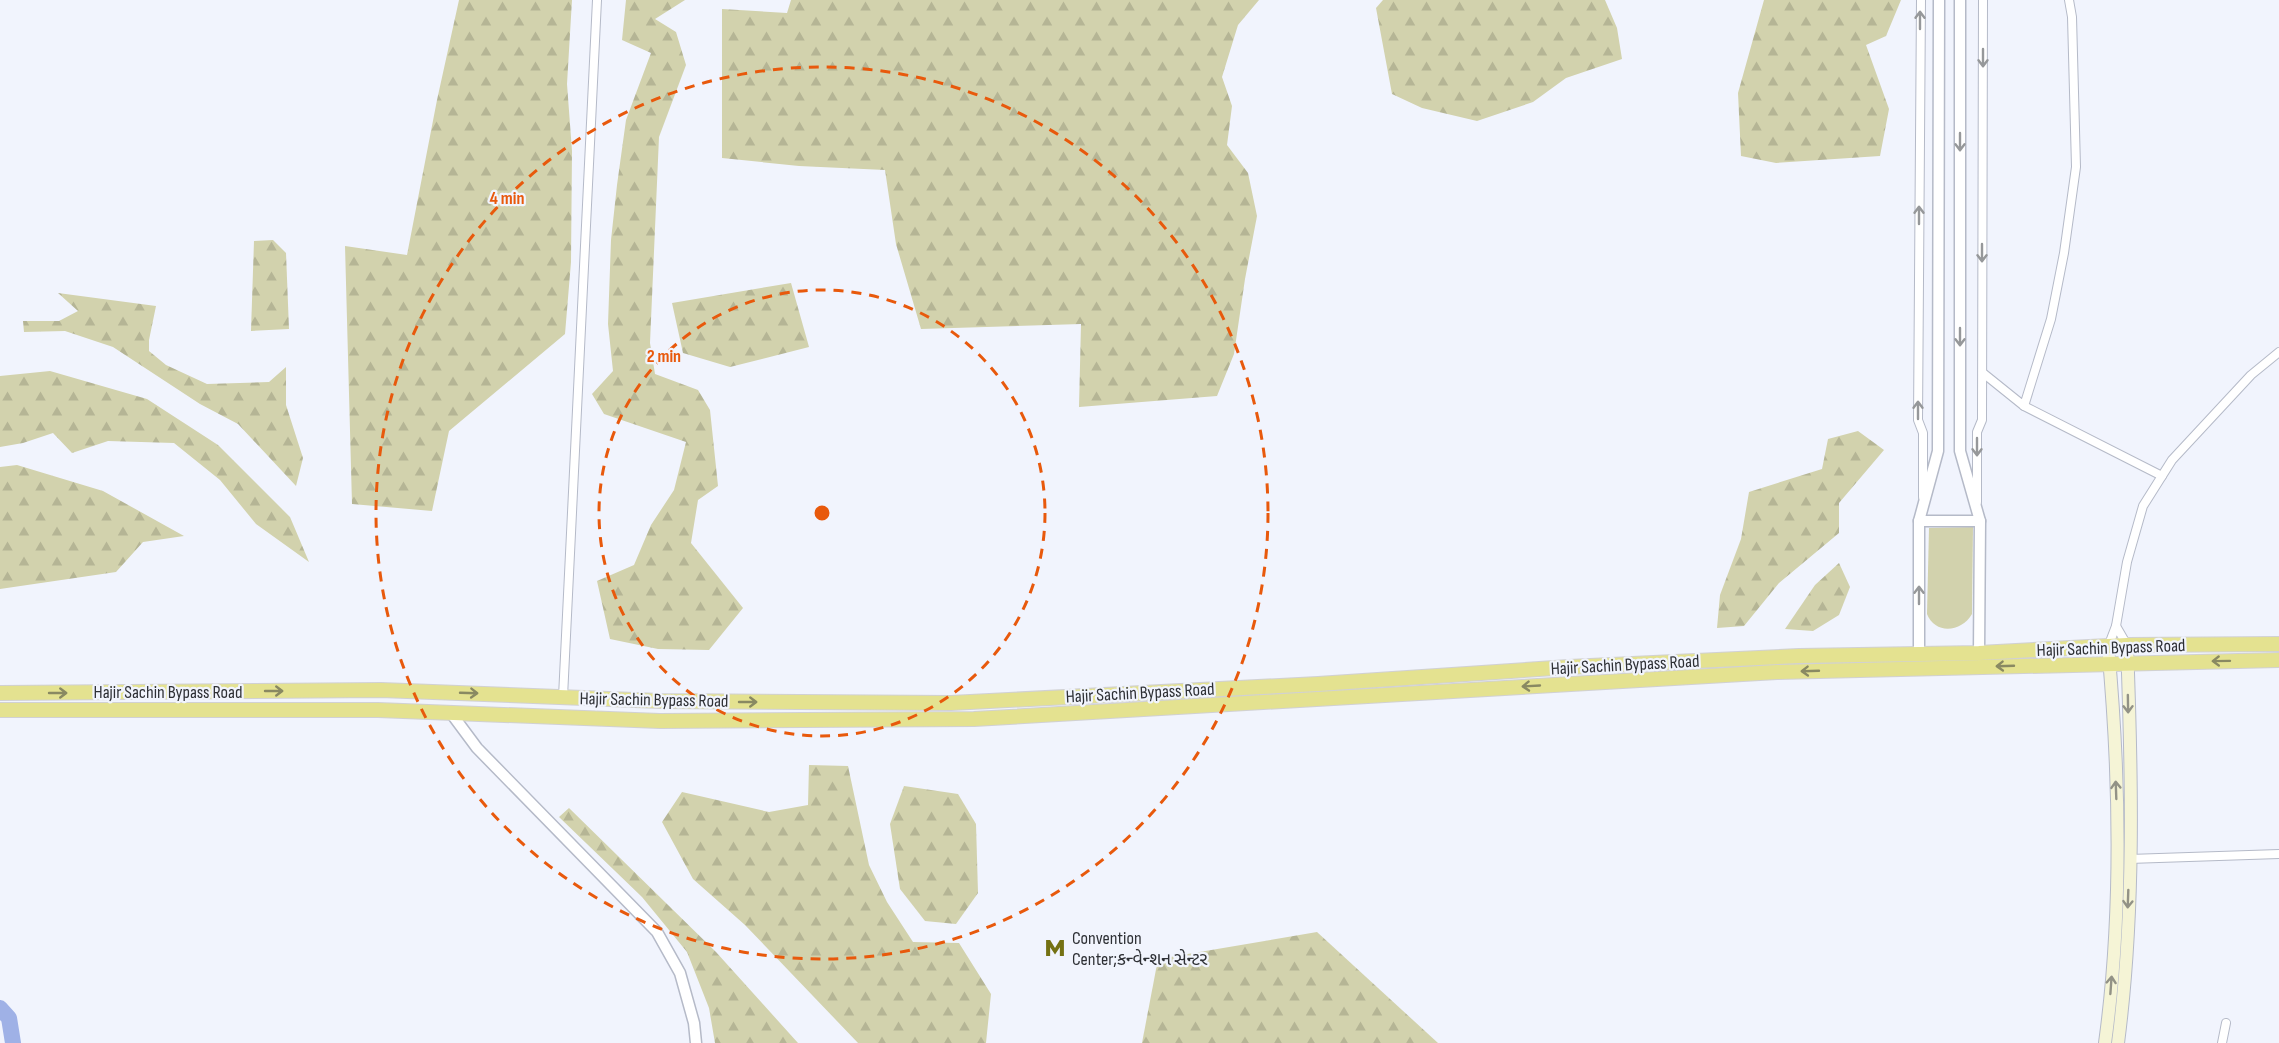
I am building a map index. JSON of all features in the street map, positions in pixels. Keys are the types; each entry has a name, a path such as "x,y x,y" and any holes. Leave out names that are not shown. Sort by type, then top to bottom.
{"highway":[{"name":"Hajir Sachin Bypass Road","path":"0,693 381,690 660,701 951,703 1799,656 1979,653 2127,645 2279,644"},
{"path":"0,710 378,710 660,721 974,719 1778,672 2279,660"}],"main road":[{"path":"2118,1043 2124,1000 2129,859 2127,645"},
{"path":"2105,1043 2111,993 2117,897 2113,697 2108,647"}],"street":[{"path":"563,698 597,0"},
{"path":"1921,0 1918,420 1923,433 1923,509"},
{"path":"1919,654 1919,521 1938,451 1939,0"},
{"path":"1960,0 1960,451 1978,516"},
{"path":"1979,653 1977,432 1982,420 1983,373 1983,0"},
{"path":"2024,406 2051,319 2064,253 2076,167 2072,17 2069,0"},
{"path":"2108,647 2116,626 2127,562 2143,506 2172,460 2251,375 2279,352"},
{"path":"1983,373 2024,406 2162,477"},
{"path":"1919,521 1978,516"},
{"path":"2116,626 2127,645"},
{"path":"451,713 477,748 657,932 680,973 694,1023 696,1043"},
{"path":"2129,859 2279,854"},
{"path":"2222,1043 2226,1023"}],"green space":[{"path":"459,0 572,0 567,84 572,151 571,262 565,334 449,431 432,511 352,504 345,246 407,255"},
{"path":"626,0 685,0 655,19 676,32 686,65 659,137 650,343 655,374 698,390 710,410 718,486 698,500 691,543 743,608 709,650 658,649 610,639 597,581 634,565 651,525 674,490 686,442 604,414 592,394 613,371 608,324 611,240 617,185 626,120 651,53 622,40"},
{"path":"791,0 1259,0 1238,25 1222,77 1232,106 1227,145 1248,173 1257,216 1234,354 1217,396 1079,407 1081,324 921,329 896,244 885,170 799,166 722,158 722,9 787,13"},
{"path":"1383,0 1605,0 1617,28 1622,59 1566,78 1533,102 1477,121 1422,108 1392,94 1376,8"},
{"path":"1764,0 1901,0 1886,36 1866,45 1889,109 1880,156 1776,163 1741,156 1738,93"},
{"path":"273,240 286,253 289,329 251,331 254,241"},
{"path":"791,283 809,347 730,367 683,353 672,303"},
{"path":"58,293 156,306 149,351 166,365 207,384 269,382 286,367 286,405 303,458 296,486 238,424 200,404 113,347 65,331 24,332 23,321 59,321 78,311"},
{"path":"50,371 147,399 218,445 290,517 309,562 256,524 220,480 174,443 108,441 72,453 53,433 23,443 0,447 0,376"},
{"path":"1858,431 1884,450 1839,503 1839,533 1779,583 1744,626 1717,628 1720,595 1741,539 1749,492 1822,469 1828,439"},
{"path":"17,465 103,491 184,536 143,542 116,572 0,589 0,467"},
{"path":"1973,527 1972,614 1962,625 1949,629 1942,628 1931,621 1927,614 1929,528"},
{"path":"1839,563 1850,587 1839,615 1813,631 1785,629 1815,585"},
{"path":"809,765 848,766 869,865 887,902 913,942 959,943 991,994 986,1043 858,1043 745,925 693,879 662,822 682,792 769,812 808,805"},
{"path":"904,786 958,794 976,824 978,893 956,924 925,921 900,889 890,824"},
{"path":"569,808 716,952 798,1043 715,1043 709,1008 687,952 642,897 559,817"},
{"path":"1317,932 1438,1043 1142,1043 1158,959"}],"waterway":[{"path":"0,1008 9,1018 13,1043"}],"place":[{"name":"Convention Center;કન્વેન્શન સેન્ટર","path":"1055,948"}]}
